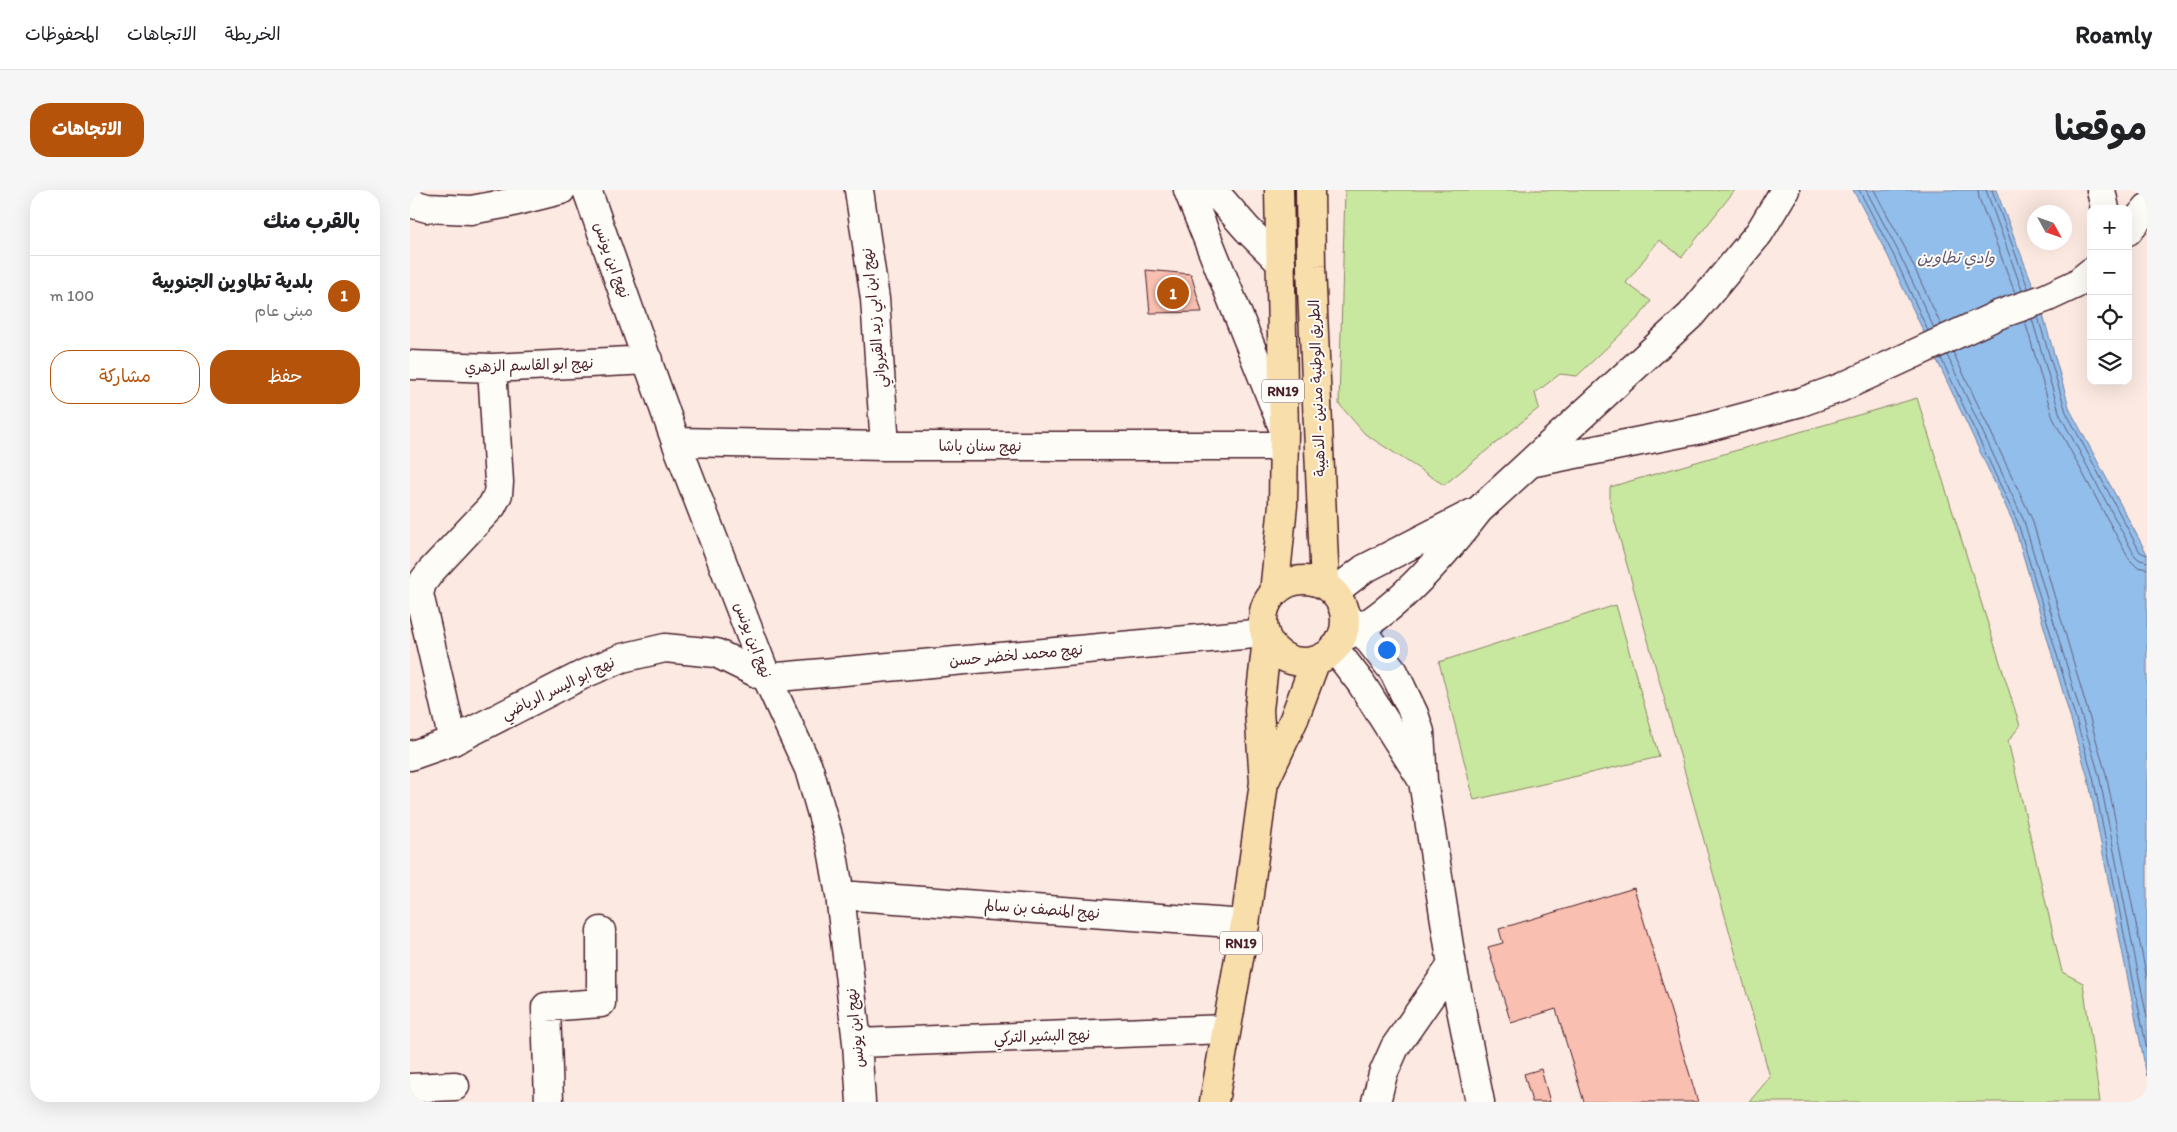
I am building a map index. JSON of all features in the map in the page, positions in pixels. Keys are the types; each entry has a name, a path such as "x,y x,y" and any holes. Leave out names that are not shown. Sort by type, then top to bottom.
{"main road":[{"name":"RN19","path":"1266,636 1263,619 1266,604 1274,592 1283,504 1284,438 1279,190"},
{"name":"الطريق الوطنية مدنين - الذهيبة","path":"1264,782 1337,624 1311,266 1310,190"},
{"path":"1281,263 1311,266"},
{"path":"1266,636 1273,648 1293,660 1304,662 1337,624 1304,579 1283,585 1274,592"},
{"name":"الطريق الوطنية مدنين - الذهيبة","path":"1214,1102 1245,924 1264,782 1259,710 1266,636"}],"street":[{"path":"410,203 427,208 471,210 509,204 561,190"},
{"name":"نهج ابن يونس","path":"587,190 676,442 767,678 809,769 832,849 840,895 857,1043 861,1102"},
{"name":"نهج ابن ابي زيد القيرواني","path":"859,190 875,299 885,446"},
{"path":"1188,190 1284,438"},
{"path":"1213,190 1247,230 1281,263"},
{"path":"1337,624 1418,581 1453,543 1479,510 1692,315 1759,233 1785,190"},
{"path":"2101,190 2104,205"},
{"path":"2132,226 2147,208"},
{"path":"1530,463 1700,429 1801,402 1840,388 1998,315 2046,298 2076,284 2087,275"},
{"name":"نهج ابو القاسم الزهري","path":"410,365 492,368 648,360"},
{"path":"453,741 419,594 422,583 492,506 498,494 499,482 492,368"},
{"name":"نهج سنان باشا","path":"676,442 885,446 1284,438"},
{"path":"1479,510 1364,568 1337,624 1361,683 1423,781 1452,965 1480,1102"},
{"name":"نهج محمد لخضر حسن","path":"767,678 1266,636"},
{"name":"نهج ابو اليسر الرياضي","path":"410,756 453,741 586,672 622,658 665,648 716,653 767,678"},
{"name":"نهج المنصف بن سالم","path":"840,895 1245,924"},
{"path":"549,1102 546,1007 601,1003 601,932"},
{"path":"1376,1102 1383,1074 1395,1047 1452,965"},
{"name":"نهج البشير التركي","path":"857,1043 1226,1029"},
{"path":"410,1088 455,1086"}],"green space":[{"path":"1345,190 1735,190 1682,257 1659,240 1626,283 1651,301 1640,316 1577,376 1560,374 1535,393 1539,408 1444,485 1365,434 1339,404"},
{"path":"1917,398 2020,726 2008,741 2062,972 2083,983 2100,1102 1749,1102 1770,1077 1610,504 1610,487"},
{"path":"1616,605 1659,757 1474,800 1439,662"}],"water":[{"name":"وادي تطاوين","path":"1853,190 1996,190 2039,301 2070,410 2147,554 2147,1076 2088,778 2014,524 1888,256"}],"building":[{"path":"1146,270 1191,274 1202,312 1150,313"},
{"path":"1634,888 1698,1102 1584,1102 1556,1009 1511,1023 1488,947 1503,943 1499,929"},
{"path":"1541,1069 1550,1102 1532,1102 1524,1074"}],"place":[{"name":"بلدية تطاوين الجنوبية","path":"1173,293"}]}
